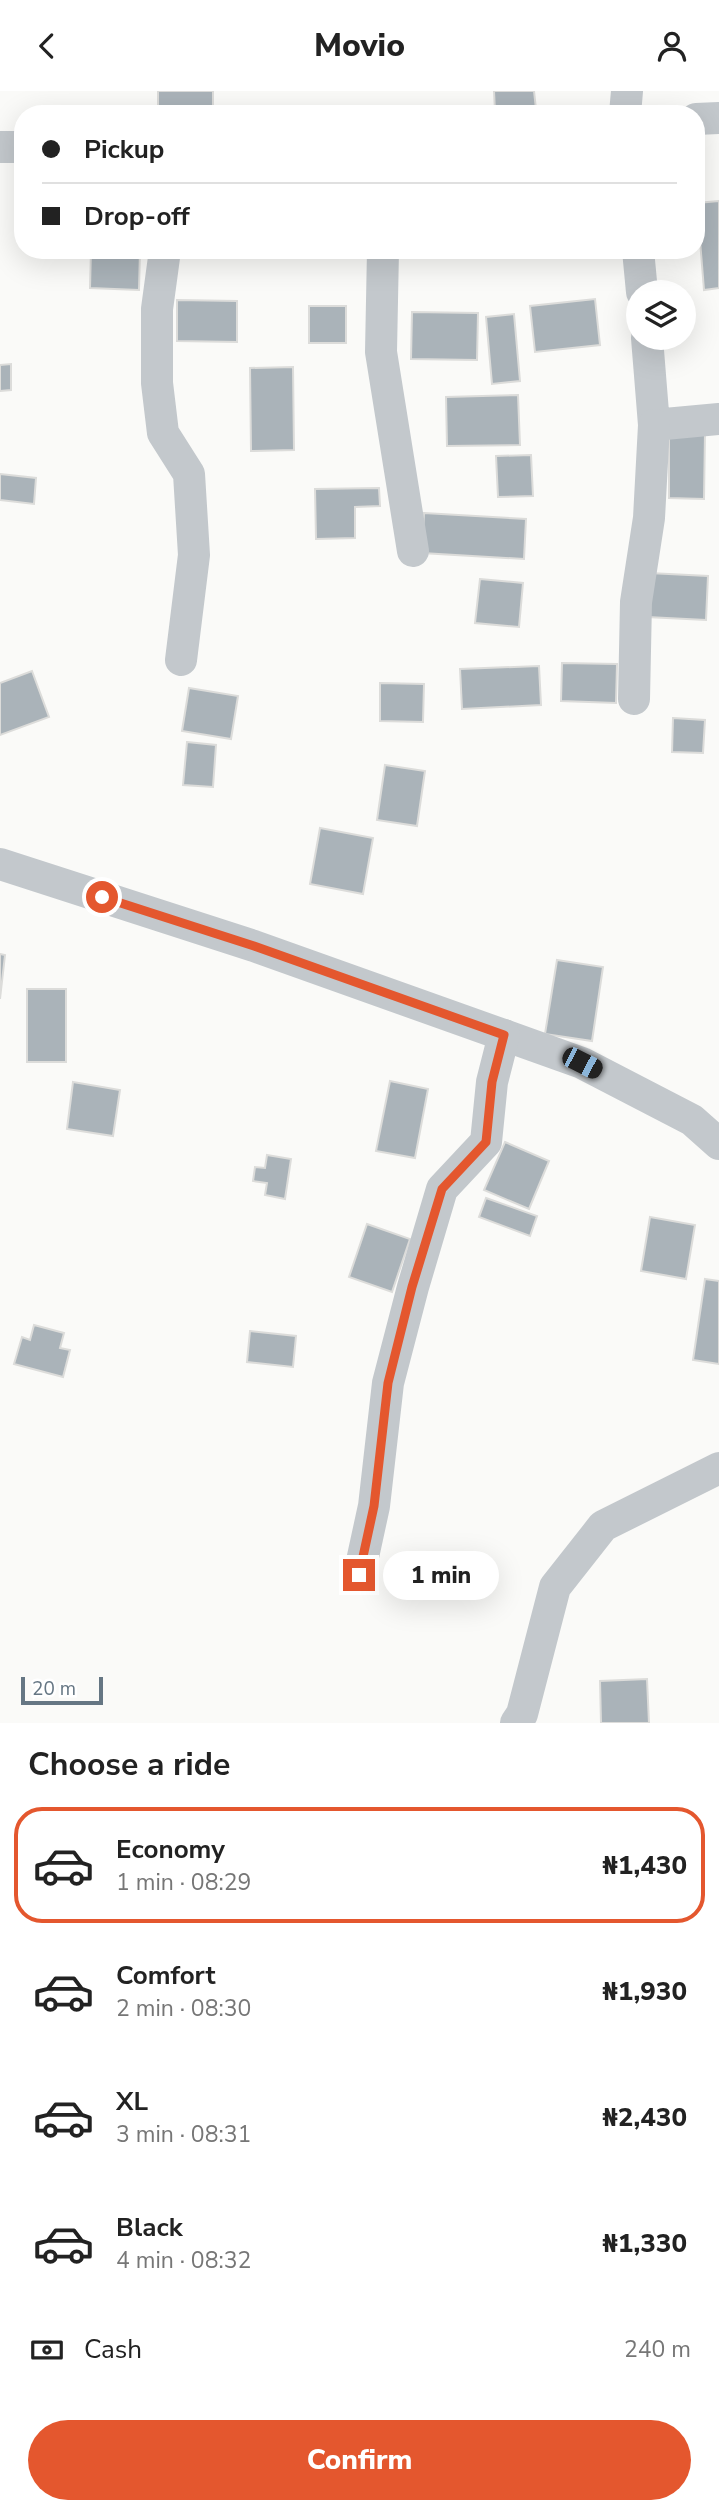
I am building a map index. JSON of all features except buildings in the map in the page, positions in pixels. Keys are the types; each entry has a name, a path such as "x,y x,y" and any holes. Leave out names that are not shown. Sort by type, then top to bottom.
{"street":[{"path":"163,259 157,309 157,383 163,433 189,474 194,555 181,660"},
{"path":"383,259 381,352 413,551"},
{"path":"639,259 641,280"},
{"path":"634,699 636,602 649,518 654,425 648,350"},
{"path":"654,425 719,419"},
{"path":"0,864 254,946 582,1063 692,1120 719,1144"},
{"path":"359,1575 374,1506 388,1383 412,1287 442,1189 486,1142 492,1082 504,1035"},
{"path":"516,1723 522,1714 555,1587 603,1526 719,1468"}],"route":[{"path":"102,897 254,946 504,1035 492,1082 486,1142 442,1189 412,1287 388,1383 374,1506 359,1575"}]}
